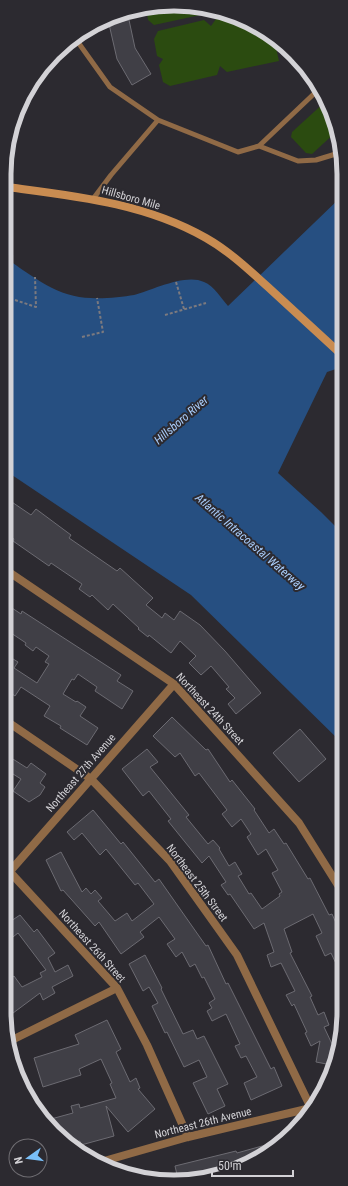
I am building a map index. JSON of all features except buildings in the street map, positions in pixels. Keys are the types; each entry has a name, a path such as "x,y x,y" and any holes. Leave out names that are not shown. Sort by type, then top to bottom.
{"main road":[{"name":"Hillsboro Mile","path":"11,188 93,199 133,208 173,222 207,238 239,261 337,350"}],"street":[{"name":"Northeast 24th Street","path":"11,573 174,684 299,823 337,884"},
{"name":"Northeast 27th Avenue","path":"11,867 91,780 174,684"},
{"name":"Northeast 25th Street","path":"11,724 91,780 170,861 237,954 311,1102"},
{"name":"Northeast 26th Street","path":"11,877 117,988 147,1045 188,1137"},
{"path":"13,1039 117,988"},
{"name":"Northeast 26th Avenue","path":"107,1160 188,1137 305,1109"}],"lane":[{"path":"78,42 110,87 158,120 238,152 259,146 315,93"},
{"path":"93,199 111,175 158,120"},
{"path":"259,146 298,161 316,160 336,154"}],"path":[{"path":"15,300 36,307 35,278"},
{"path":"176,282 184,309"},
{"path":"82,337 103,332 97,298"},
{"path":"165,315 206,303"}],"green space":[{"path":"185,11 205,14 154,25 148,20 147,13 153,12"},
{"path":"217,17 236,23 256,33 276,47 279,61 227,72 220,66 217,75 170,86 163,82 159,65 163,59 157,56 154,39 158,31 204,20 211,26"},
{"path":"322,105 332,136 312,154 306,153 291,137 292,132"}],"water":[{"path":"337,201 337,369 327,372 278,473 337,528 337,738 191,595 11,474 11,262 46,285 79,297 112,298 129,296 169,283 197,280 211,286 228,306"}],"water label":[{"name":"Hillsboro River","path":"181,420"},
{"name":"Atlantic Intracoastal Waterway","path":"250,542"}]}
